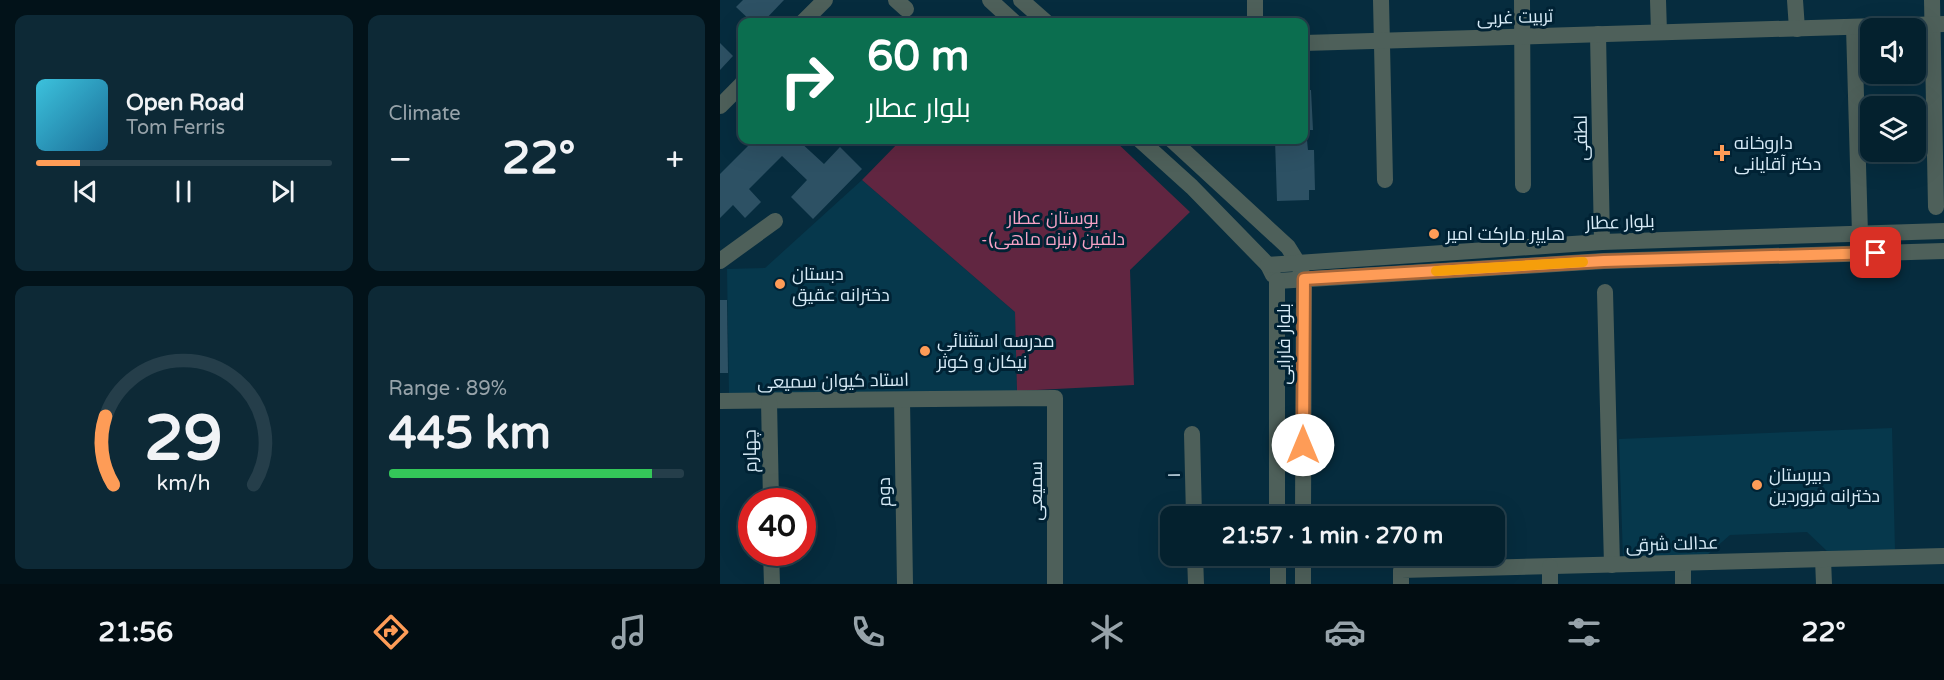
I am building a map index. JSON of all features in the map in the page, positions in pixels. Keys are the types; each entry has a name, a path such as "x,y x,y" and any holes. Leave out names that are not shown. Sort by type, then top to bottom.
{"street":[{"path":"807,18 825,0"},
{"path":"990,0 1010,18"},
{"path":"1022,0 1042,18"},
{"path":"1255,0 1255,18"},
{"path":"1381,0 1385,180"},
{"path":"1522,0 1523,185"},
{"path":"1658,0 1659,32"},
{"path":"1796,0 1797,29"},
{"path":"1932,0 1939,24 1936,207"},
{"name":"تربیت غربی","path":"1308,43 1939,24"},
{"path":"1854,27 1860,234"},
{"name":"لطفی","path":"1598,34 1602,242"},
{"path":"720,106 738,88"},
{"path":"1144,144 1192,187 1268,265 1277,281 1604,261 1944,251"},
{"path":"1176,144 1288,247 1304,279"},
{"path":"720,261 775,221"},
{"name":"بلوار عطار","path":"1268,265 1602,242 1944,231"},
{"name":"بلوار فارابی","path":"1303,506 1304,279"},
{"name":"بلوار فارابی","path":"1277,281 1278,506"},
{"path":"1605,292 1612,565"},
{"name":"استاد کیوان سمیعی","path":"720,402 1055,398"},
{"name":"سمیعی","path":"1055,398 1055,584"},
{"name":"دوم","path":"902,400 905,584"},
{"name":"چهارم","path":"769,401 771,488"},
{"name":"۱","path":"1192,434 1194,506"},
{"name":"عدالت شرقی","path":"1401,577 1550,576 1612,565 1944,556"},
{"path":"1823,559 1824,584"},
{"path":"1683,563 1683,584"},
{"path":"771,566 772,584"},
{"path":"1195,566 1196,584"},
{"path":"1278,566 1278,584"},
{"path":"1303,566 1303,584"}],"shaded area":[{"path":"862,180 1015,312 1017,391 729,395 727,269 765,268"},
{"name":"دبیرستان دخترانه فروردین","path":"1892,428 1895,550 1827,551 1807,532 1730,535 1707,555 1623,558 1619,439"}],"green space":[{"name":"بوستان عطار -دلفین (نیزه ماهی)","path":"897,144 1118,144 1190,212 1130,270 1134,385 1017,391 1015,312 862,180"}],"building":[{"path":"743,0 784,0 767,18 748,18 736,7"},
{"path":"720,43 733,56 720,70"},
{"path":"1308,90 1311,90 1313,130 1308,130"},
{"path":"750,144 802,144 824,164 840,147 862,169 813,219 791,197 807,180 782,156 749,189 761,202 745,218 733,205 720,218 720,174"},
{"path":"1275,144 1307,144 1308,150 1314,150 1315,190 1309,190 1309,200 1277,201"},
{"path":"720,300 727,300 728,373 720,373"}],"slow traffic":[{"path":"1436,271 1583,262"}],"place":[{"name":"داروخانه دکتر آقایانی","path":"1722,153"},
{"name":"هایپر مارکت امیر","path":"1434,234"},
{"name":"دبستان دخترانه عقیق","path":"780,284"},
{"name":"مدرسه استثنائی نیکان و کوثر","path":"925,351"},
{"name":"دبیرستان دخترانه فروردین","path":"1757,485"}],"route":[{"path":"1303,445 1304,279 1604,261 1876,253"}]}
